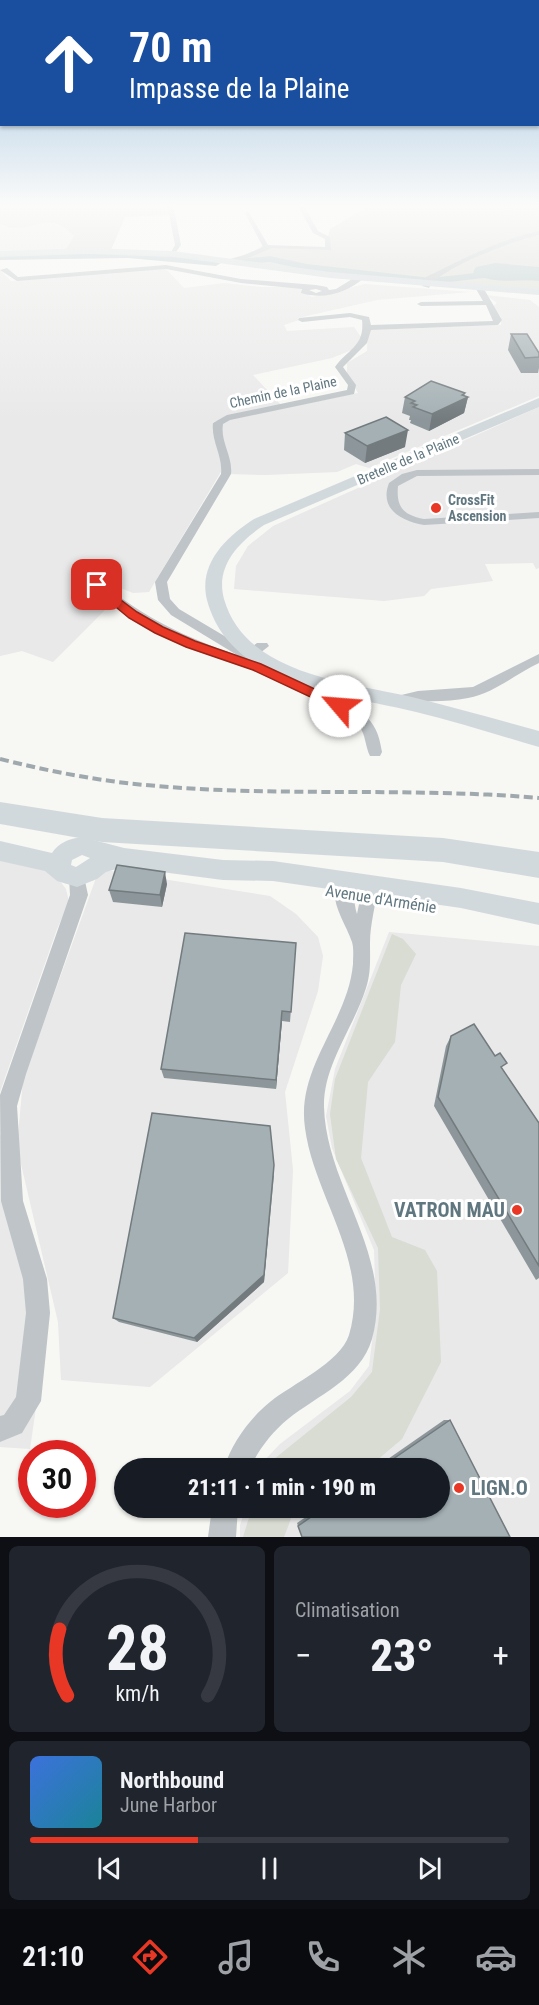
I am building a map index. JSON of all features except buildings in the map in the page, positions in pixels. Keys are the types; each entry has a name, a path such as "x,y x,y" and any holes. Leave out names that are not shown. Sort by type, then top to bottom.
{"highway":[{"path":"0,796 96,812 196,820 386,829 539,846"},
{"path":"0,813 102,830 431,849 539,865"}],"main road":[{"path":"306,276 333,283 353,279"},
{"path":"328,276 427,283 480,290 539,293"},
{"name":"Bretelle de la Plaine","path":"536,406 259,522 234,541 219,562 212,581 217,611 228,629 251,654 278,669 309,681 398,701 539,739"},
{"name":"Avenue d'Arménie","path":"0,840 46,849 78,863 105,862 124,858 223,870 369,891 539,923"},
{"path":"0,851 52,863 78,863"},
{"name":"Avenue d'Arménie","path":"369,891 461,898 539,914"}],"street":[{"path":"12,276 17,279 58,276"},
{"path":"213,276 241,281 310,287 305,290 307,293 316,295 325,291 333,283"},
{"path":"427,283 441,276"},
{"path":"325,291 338,291 353,279"},
{"path":"302,320 357,315 365,318 368,328 495,323 498,320 480,290"},
{"path":"421,304 487,303"},
{"name":"Chemin de la Plaine","path":"251,654 176,612 164,600 160,591 161,582 226,474 228,467 217,427 221,420 351,392 351,385 339,367 364,344 368,328"},
{"path":"539,472 417,473 406,476 393,485 392,500 395,509 402,516 424,522 539,515"},
{"path":"97,585 147,624 191,644 251,654 354,714 370,732 375,752"},
{"path":"398,701 418,694 476,692 512,670 539,658"},
{"path":"0,1429 13,1424 28,1401 38,1313 35,1279 12,1201 8,1106 16,1074 79,895 78,863"},
{"path":"241,1458 269,1419 334,1371 358,1342 366,1310 361,1268 315,1128 313,1101 319,1076 359,980 364,955 361,942 345,909 343,887"},
{"path":"361,942 369,891"},
{"path":"222,1537 224,1518"}],"shaded area":[{"path":"0,276 6,276 11,281 70,276 172,276 184,288 224,283 261,287 298,287 312,297 365,284 470,292 377,300 298,318 299,320 284,325 287,331 354,327 363,340 359,347 332,358 253,375 283,407 213,422 222,470 149,592 133,593 106,582 91,588 108,607 53,662 22,651 0,656"},
{"path":"353,276 539,276 539,290"},
{"path":"480,276 539,276 539,281 496,280"},
{"path":"486,295 530,300 539,307 539,396 369,468 356,464 337,472 228,474 220,430 222,424 231,419 358,393 347,373 347,363 367,351 370,330 501,325 501,317 493,306 497,303"},
{"path":"539,407 539,568 536,569 533,563 485,564 493,581 431,589 424,596 384,601 234,589 236,566 248,546 273,526"},
{"path":"0,857 53,872 66,889 69,902 57,929 0,1092"},
{"path":"105,870 270,896 296,914 318,937 323,956 318,991 285,1092 293,1170 288,1273 150,1387 61,1380 58,1322 17,1147 23,1080 96,878"},
{"path":"389,932 539,946 539,1537 240,1537 242,1518 450,1518 450,1458 267,1458 280,1444 350,1391 369,1366 376,1310 374,1250 332,1148 326,1116 335,1069"},
{"path":"392,934 403,939 416,954 401,985 395,1042 368,1082 361,1158 392,1237 425,1250 437,1271 441,1362 402,1439 379,1458 275,1458 351,1397 372,1372 380,1309 378,1248 336,1159 330,1114 335,1079"},
{"path":"0,1133 46,1337 31,1440 18,1440 18,1448 0,1447"},
{"path":"249,1518 291,1518 284,1537 243,1537"}],"waterway":[{"path":"384,276 431,281 477,276"}],"railway":[{"path":"0,759 78,776 157,786 252,791 444,793 539,798"}],"place":[{"name":"CrossFit Ascension","path":"436,508"},
{"name":"VATRON MAU","path":"517,1210"},
{"name":"LIGN.O","path":"459,1488"}],"route":[{"path":"97,585 133,615 159,630 257,667 340,706"}]}
